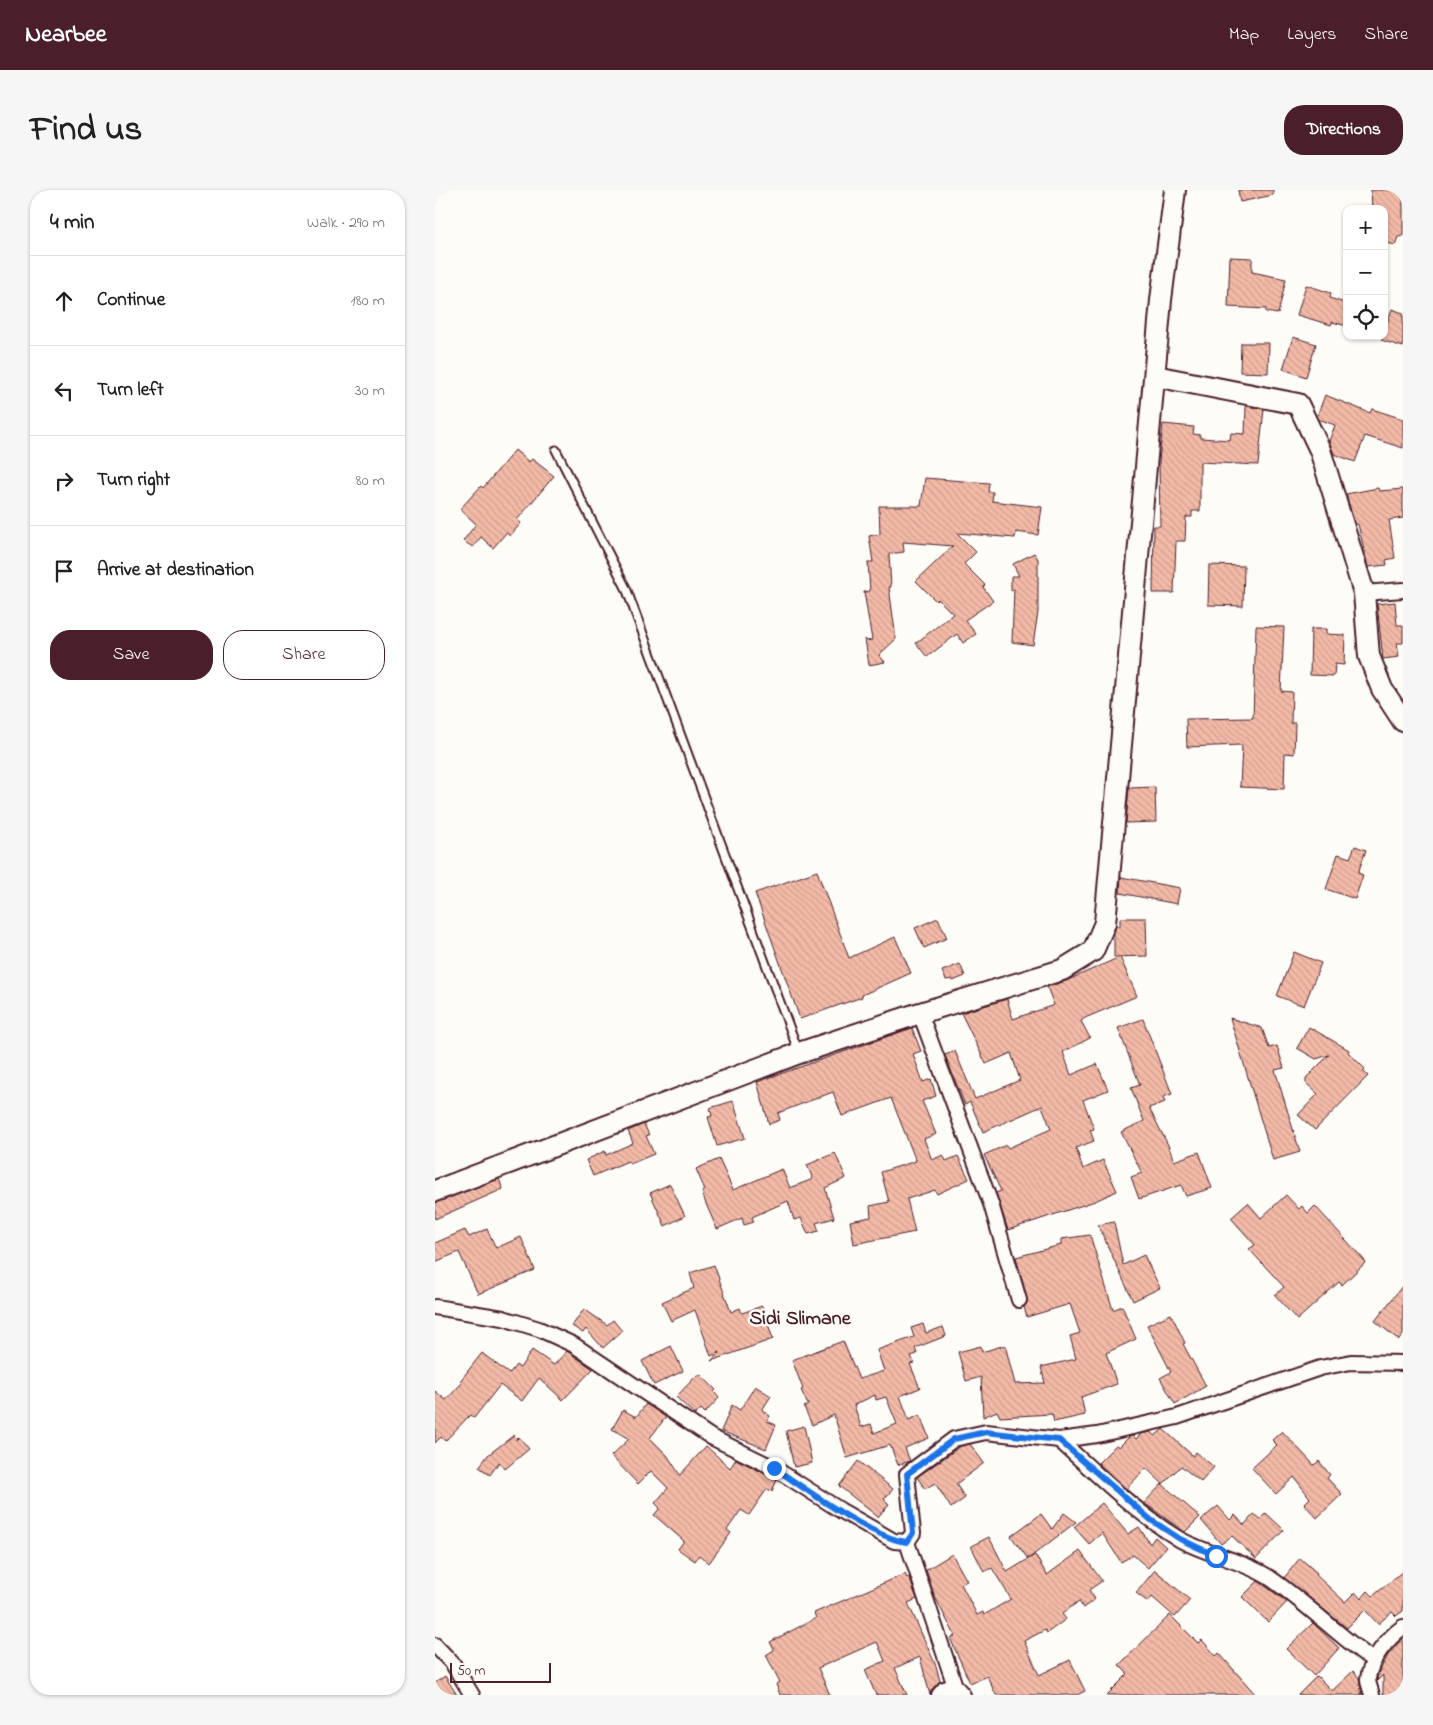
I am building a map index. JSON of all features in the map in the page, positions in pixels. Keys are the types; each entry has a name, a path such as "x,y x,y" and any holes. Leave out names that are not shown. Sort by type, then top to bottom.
{"main road":[{"path":"435,1191 799,1053 920,1013 1062,970 1093,951 1105,923 1161,300 1175,190"},
{"path":"1155,376 1298,404 1320,450 1364,593 1369,656 1381,689 1403,721"}],"street":[{"path":"1364,593 1403,590"},
{"path":"920,1013 991,1204 1019,1300"},
{"path":"437,1311 503,1318 539,1330 573,1345 711,1437 774,1468 840,1510 895,1541 907,1542"},
{"path":"907,1542 913,1533 907,1474 954,1439 986,1432 1059,1440 1097,1435 1177,1417 1320,1368 1351,1362 1403,1363"},
{"path":"1059,1440 1151,1520 1180,1539 1216,1556 1251,1567 1270,1578 1374,1661"},
{"path":"907,1542 959,1690 943,1689 939,1695"},
{"path":"1372,1695 1368,1680 1374,1661 1387,1642 1403,1627"},
{"path":"435,1645 453,1664 472,1695"}],"lane":[{"path":"556,450 626,588 799,1053"}],"building":[{"path":"1238,190 1273,190 1273,195 1240,202"},
{"path":"1371,190 1403,190 1403,236 1398,237 1395,245 1388,243 1388,205 1372,205"},
{"path":"1230,257 1252,258 1252,272 1286,279 1278,314 1266,312 1266,309 1228,307"},
{"path":"1306,285 1331,293 1330,298 1343,303 1343,325 1332,322 1331,325 1297,315"},
{"path":"1392,309 1403,313 1403,347 1381,340 1388,340 1388,320"},
{"path":"1293,337 1316,344 1306,377 1283,369"},
{"path":"1241,343 1269,343 1268,373 1240,372"},
{"path":"1325,395 1370,413 1372,409 1403,419 1403,448 1365,436 1355,462 1334,454 1329,441 1335,425 1318,419 1317,416"},
{"path":"1246,406 1264,409 1258,465 1200,462 1200,511 1192,511 1192,517 1186,517 1185,541 1176,541 1174,593 1153,593 1154,526 1160,526 1159,461 1163,424 1194,427 1193,434 1200,435 1200,438 1230,440 1231,433 1245,434"},
{"path":"515,450 529,462 532,459 554,476 517,520 521,523 510,536 506,533 493,548 481,537 473,547 463,541 476,524 460,509 481,486 483,488"},
{"path":"925,478 989,483 988,492 993,492 992,501 1042,507 1038,535 1016,532 1015,538 957,533 976,552 964,564 985,585 983,587 993,601 965,620 976,634 963,643 957,634 927,657 916,643 953,614 938,599 936,601 916,581 953,546 903,542 904,552 889,554 891,587 889,587 896,639 879,655 885,662 869,665 865,639 867,641 872,640 864,592 870,591 868,562 873,562 869,536 880,534 879,506 921,506"},
{"path":"1378,488 1379,491 1403,489 1403,518 1389,520 1395,558 1386,560 1387,565 1368,567 1358,524 1355,525 1346,494"},
{"path":"1034,553 1038,559 1038,612 1033,645 1012,642 1014,589 1011,591 1011,576 1019,576 1013,564"},
{"path":"1209,565 1244,566 1243,606 1208,605"},
{"path":"1395,602 1397,625 1403,625 1403,643 1397,643 1399,657 1383,659 1377,604"},
{"path":"1256,626 1284,627 1281,691 1292,692 1291,723 1295,723 1294,754 1285,753 1284,789 1240,787 1242,745 1187,747 1186,719 1253,718"},
{"path":"1311,629 1326,629 1326,634 1345,635 1344,665 1335,664 1334,676 1310,675"},
{"path":"1155,787 1156,822 1126,823 1129,788"},
{"path":"1355,846 1366,850 1358,873 1363,875 1355,899 1326,889 1338,854 1350,858"},
{"path":"817,871 849,958 895,937 911,973 862,995 862,997 800,1019 755,893"},
{"path":"1121,877 1180,888 1177,904 1120,893"},
{"path":"938,918 947,938 924,948 915,928"},
{"path":"1120,918 1146,918 1147,956 1114,957 1114,933 1116,926 1120,926"},
{"path":"1294,952 1321,963 1304,1006 1277,996"},
{"path":"1120,957 1137,996 1081,1021 1090,1038 1063,1052 1071,1075 1097,1064 1108,1090 1083,1100 1094,1129 1090,1130 1094,1141 1076,1148 1083,1169 1103,1160 1117,1191 1095,1201 1008,1230 996,1193 1001,1191 984,1155 1006,1145 1008,1148 1051,1129 1042,1106 983,1132 970,1102 965,1105 945,1055 955,1051 975,1099 1020,1080 1011,1053 986,1064 961,1013 1007,999 1013,1019 1054,1005 1047,987 1066,981"},
{"path":"960,964 965,976 953,981 952,979 946,980 942,971"},
{"path":"1230,1018 1262,1028 1269,1048 1277,1046 1284,1068 1275,1070 1300,1152 1273,1160"},
{"path":"1143,1019 1172,1094 1163,1097 1165,1102 1149,1108 1174,1161 1199,1152 1212,1188 1186,1196 1181,1185 1139,1199 1131,1177 1142,1173 1121,1132 1144,1121 1131,1088 1140,1085 1118,1028"},
{"path":"1309,1027 1349,1050 1348,1052 1365,1069 1363,1071 1368,1076 1315,1130 1298,1115 1318,1094 1306,1083 1306,1078 1329,1055 1316,1059 1297,1048"},
{"path":"912,1028 921,1051 913,1054 923,1082 931,1079 936,1096 922,1101 936,1134 924,1139 932,1160 943,1155 946,1161 958,1156 969,1179 937,1194 935,1190 907,1199 915,1232 854,1244 850,1221 871,1217 870,1206 889,1202 881,1172 916,1161 891,1098 842,1116 833,1092 778,1113 780,1120 769,1124 757,1082"},
{"path":"733,1101 745,1138 717,1146 708,1117 712,1116 710,1108"},
{"path":"644,1124 649,1135 646,1136 654,1154 630,1164 628,1161 593,1176 586,1160 605,1151 606,1155 633,1143 628,1131"},
{"path":"835,1153 846,1178 825,1188 834,1218 816,1223 819,1231 808,1234 801,1218 794,1220 788,1201 752,1217 754,1222 744,1225 742,1218 717,1229 706,1204 702,1192 705,1190 696,1169 719,1159 733,1190 782,1169 790,1188 813,1179 807,1165"},
{"path":"499,1179 503,1189 435,1219 435,1203"},
{"path":"670,1184 685,1216 665,1226 650,1193"},
{"path":"1286,1195 1299,1209 1302,1206 1308,1213 1315,1206 1366,1262 1342,1285 1339,1282 1297,1320 1275,1295 1284,1287 1249,1249 1255,1245 1231,1218 1248,1203 1261,1218"},
{"path":"1114,1222 1123,1265 1144,1255 1160,1288 1133,1301 1098,1225"},
{"path":"487,1229 496,1248 521,1237 535,1270 478,1294 459,1252 435,1262 435,1243 465,1230 469,1237"},
{"path":"1090,1235 1113,1310 1122,1306 1136,1339 1106,1353 1117,1384 1081,1397 1085,1415 1054,1422 1052,1414 1000,1417 997,1411 983,1417 981,1377 966,1381 958,1352 981,1346 982,1352 1005,1345 1015,1384 1045,1383 1041,1367 1076,1359 1070,1336 1080,1333 1070,1304 1027,1317 1024,1307 1027,1303 1027,1298 1016,1257 1061,1245 1061,1239"},
{"path":"714,1265 731,1312 740,1308 742,1313 762,1306 773,1339 711,1361 720,1352 711,1356 695,1310 671,1321 662,1302 694,1288 690,1273"},
{"path":"1403,1285 1403,1335 1399,1340 1375,1321"},
{"path":"584,1309 607,1325 613,1320 622,1331 603,1348 586,1329 583,1333 572,1326"},
{"path":"1171,1314 1185,1343 1183,1344 1206,1386 1175,1404 1160,1378 1171,1372 1147,1325"},
{"path":"923,1324 926,1333 943,1327 946,1336 915,1348 917,1354 911,1356 914,1363 910,1364 920,1388 900,1396 909,1420 920,1415 929,1438 905,1448 910,1461 898,1465 890,1445 847,1458 834,1415 812,1425 804,1407 808,1405 801,1390 803,1389 792,1360 843,1341 859,1379 884,1371 877,1350 914,1337 911,1328","holes":["875,1395 876,1400 886,1397 897,1424 874,1433 871,1424 861,1427 854,1405"]},
{"path":"671,1346 683,1371 654,1385 642,1361"},
{"path":"532,1350 554,1365 567,1351 593,1369 563,1400 539,1378 522,1401 500,1385 474,1418 470,1415 445,1441 441,1437 435,1443 435,1391 446,1400 462,1383 460,1381 482,1353 509,1374 516,1365 520,1368"},
{"path":"697,1375 701,1375 716,1390 714,1392 719,1398 705,1413 701,1409 695,1415 676,1397"},
{"path":"755,1386 771,1396 762,1410 770,1416 767,1421 776,1425 766,1449 721,1431 732,1405 740,1410"},
{"path":"646,1404 666,1417 650,1438 667,1455 680,1475 706,1446 730,1468 736,1459 777,1480 772,1491 767,1489 749,1515 741,1510 727,1530 731,1533 709,1563 699,1555 695,1561 678,1549 684,1541 654,1515 660,1508 655,1503 668,1488 651,1471 638,1484 611,1456 629,1439 612,1429 623,1410 636,1417"},
{"path":"804,1426 812,1463 794,1467 786,1431"},
{"path":"1163,1429 1193,1456 1196,1452 1214,1467 1201,1482 1181,1466 1163,1484 1146,1468 1126,1489 1098,1463 1116,1445 1119,1447 1129,1437 1133,1436 1136,1439 1141,1434 1150,1432 1155,1436"},
{"path":"1282,1431 1314,1465 1319,1461 1330,1475 1327,1478 1342,1494 1317,1518 1304,1504 1310,1498 1294,1477 1276,1494 1252,1468 1277,1445 1272,1440"},
{"path":"514,1435 517,1438 516,1440 519,1437 529,1449 505,1469 499,1462 490,1475 479,1467 488,1455"},
{"path":"970,1444 984,1463 956,1484 965,1498 951,1508 935,1483 925,1489 917,1477 961,1446"},
{"path":"858,1461 893,1489 884,1499 889,1504 878,1517 839,1486"},
{"path":"1162,1484 1200,1517 1185,1532 1144,1503"},
{"path":"1102,1503 1128,1534 1139,1527 1150,1544 1155,1537 1166,1547 1148,1568 1133,1555 1121,1562 1102,1533 1089,1544 1074,1527"},
{"path":"1218,1506 1230,1520 1235,1515 1244,1525 1254,1514 1260,1519 1266,1513 1284,1530 1256,1559 1232,1536 1221,1544 1201,1520"},
{"path":"1064,1513 1076,1522 1028,1559 1011,1536 1041,1514 1052,1529"},
{"path":"989,1537 1007,1572 1035,1555 1047,1575 1080,1551 1102,1581 1089,1590 1095,1599 1083,1608 1079,1601 1062,1614 1066,1619 1047,1633 1045,1630 1024,1641 1039,1675 1070,1660 1085,1691 1077,1695 996,1695 987,1676 970,1683 950,1638 955,1636 935,1597 926,1570 952,1554 967,1581 961,1584 977,1615 983,1612 984,1615 1011,1599 992,1568 984,1572 971,1546"},
{"path":"1300,1558 1345,1602 1355,1592 1361,1599 1368,1591 1373,1596 1403,1571 1403,1611 1396,1616 1392,1612 1378,1624 1365,1610 1347,1628 1284,1578"},
{"path":"1155,1570 1190,1600 1175,1617 1152,1597 1148,1602 1136,1593"},
{"path":"905,1574 907,1578 909,1577 917,1599 908,1603 936,1666 940,1681 932,1689 930,1695 920,1657 895,1668 907,1695 876,1695 865,1670 885,1661 877,1642 818,1668 830,1695 780,1695 776,1684 780,1682 766,1655 774,1650 770,1642 816,1618 814,1613"},
{"path":"1258,1581 1287,1602 1268,1622 1242,1597"},
{"path":"1170,1615 1198,1643 1202,1640 1216,1656 1219,1653 1256,1695 1107,1695 1128,1674 1119,1665"},
{"path":"1313,1623 1339,1648 1314,1676 1286,1649"},
{"path":"1403,1638 1403,1695 1383,1695 1383,1675 1377,1681 1378,1674 1388,1655"},
{"path":"1353,1671 1359,1678 1362,1695 1298,1695 1317,1676 1332,1691"},
{"path":"445,1676 457,1695 435,1695 435,1683"}],"district":[{"name":"Sidi Slimane","path":"800,1317"}],"route":[{"path":"774,1468 840,1510 895,1541 907,1542 913,1533 907,1474 931,1454 954,1439 986,1432 1059,1440 1121,1496 1151,1520 1180,1539 1216,1556"}]}
